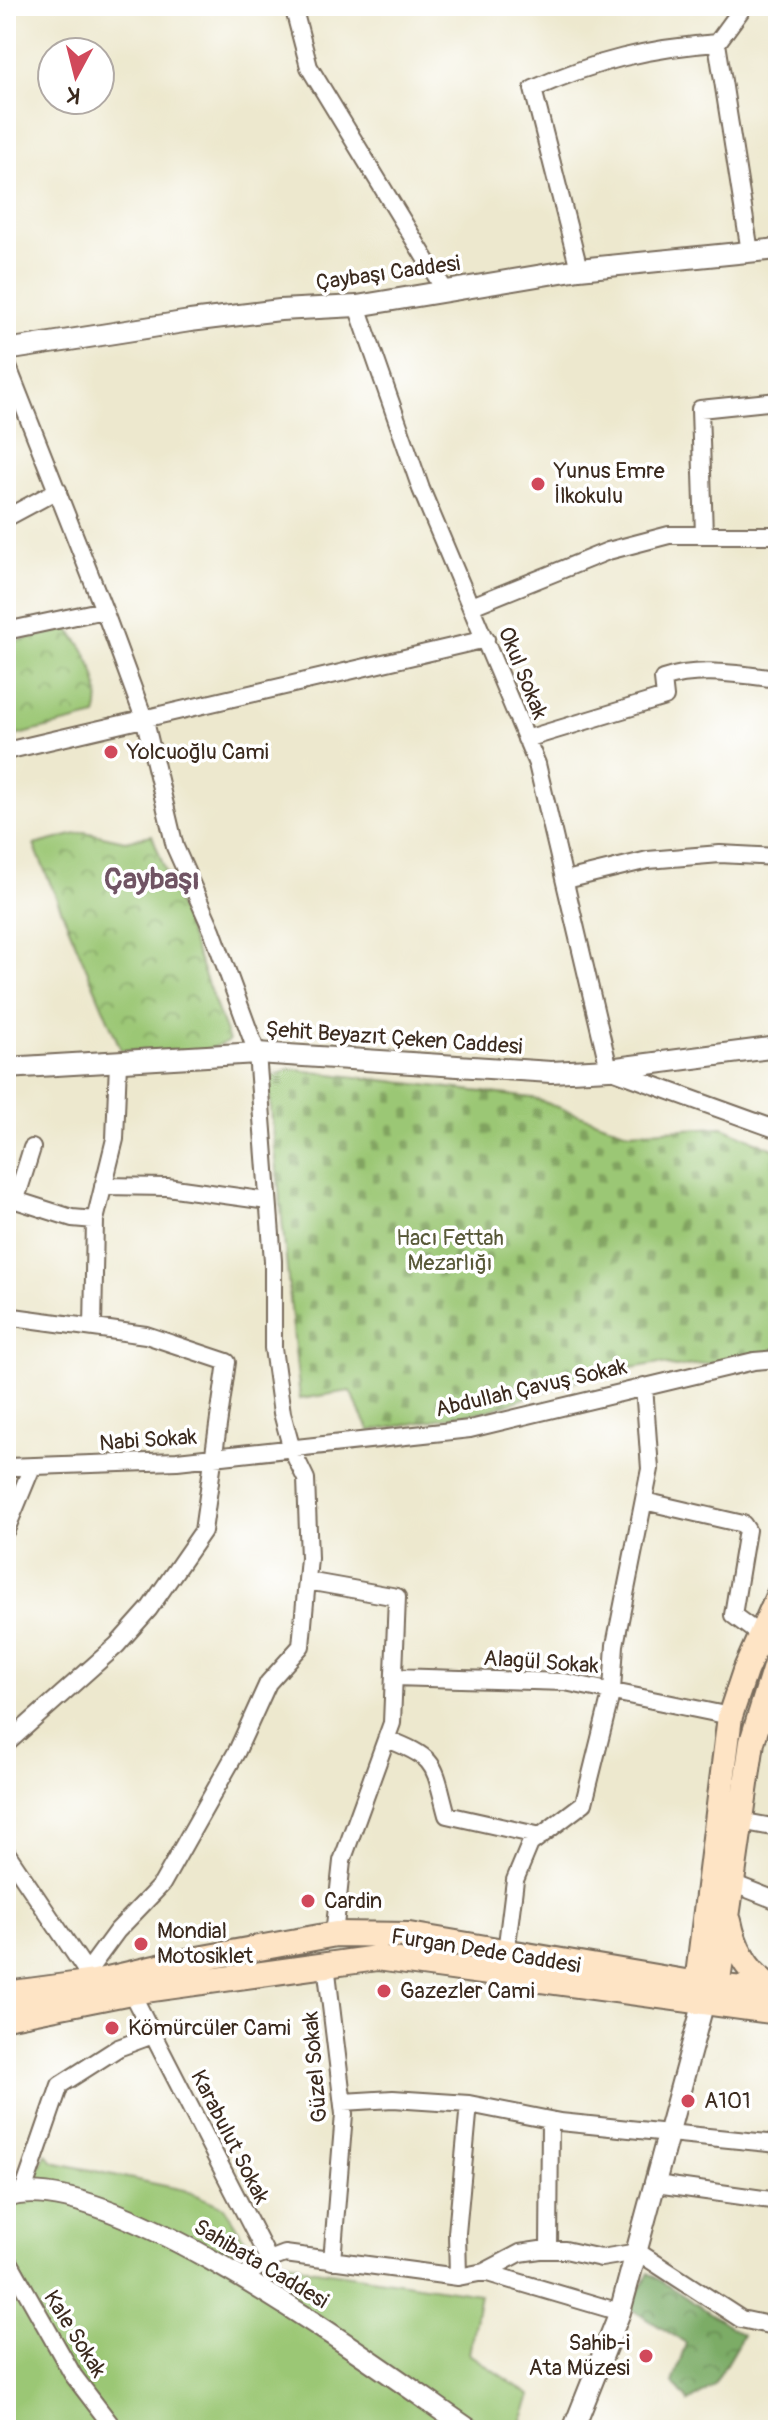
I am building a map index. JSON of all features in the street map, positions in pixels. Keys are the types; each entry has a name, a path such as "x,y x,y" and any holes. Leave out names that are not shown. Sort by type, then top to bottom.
{"main road":[{"path":"705,1992 730,1716 778,1596"},
{"path":"705,1992 728,1911 732,1883 760,1824 756,1723 778,1657"},
{"path":"728,1911 733,1939 745,1964 778,1992"},
{"name":"Furgan Dede Caddesi","path":"6,1994 334,1935 409,1935 705,1992 778,2012"},
{"name":"Furgan Dede Caddesi","path":"6,2017 131,1992 377,1958 705,1992 778,1992"}],"street":[{"path":"293,6 309,67 444,289"},
{"path":"744,6 717,43 750,252"},
{"path":"579,269 533,89 584,66 671,46 717,43"},
{"name":"Çaybaşı Caddesi","path":"6,350 280,310 357,306 444,289 579,269 778,249"},
{"name":"Okul Sokak","path":"357,306 417,477 537,764 609,1069"},
{"path":"6,362 145,721 175,847 212,930 257,1053 268,1201 273,1348 282,1413 292,1450 306,1479 307,1581 301,1646 268,1683 237,1751 162,1884 117,1931 91,1977 6,1852"},
{"path":"704,535 700,409 778,401"},
{"path":"6,518 58,490"},
{"path":"472,606 608,551 669,535 778,535"},
{"path":"6,631 104,610"},
{"path":"6,751 486,639"},
{"path":"526,739 665,697 663,679 671,677 711,672 778,679"},
{"path":"566,880 648,860 720,854 778,857"},
{"name":"Şehit Beyazıt Çeken Caddesi","path":"6,1068 257,1053 551,1072 609,1069 778,1047"},
{"path":"93,1328 95,1220 115,1139 118,1062"},
{"path":"609,1069 778,1130"},
{"path":"32,1148 11,1198 72,1218 95,1220"},
{"path":"103,1186 167,1187 268,1201"},
{"path":"6,1316 146,1335 227,1362 203,1531 149,1609 117,1645 6,1744"},
{"name":"Abdullah Çavuş Sokak","path":"292,1450 470,1429 644,1386 754,1361 778,1359"},
{"path":"506,1952 515,1880 530,1844 584,1803 612,1690 615,1645 650,1469 644,1386"},
{"name":"Nabi Sokak","path":"6,1467 292,1450"},
{"path":"6,1530 32,1467"},
{"path":"644,1501 743,1524 747,1530 733,1615 760,1635"},
{"path":"307,1581 397,1597 392,1723 342,1861 334,1935"},
{"name":"Alagül Sokak","path":"394,1677 565,1682 730,1716"},
{"path":"387,1739 423,1753 433,1764 447,1815 541,1836"},
{"path":"760,1824 778,1813"},
{"path":"732,1883 778,1901"},
{"name":"Güzel Sokak","path":"326,1964 343,2102 332,2261"},
{"name":"Karabulut Sokak","path":"131,1992 269,2260"},
{"path":"573,2430 620,2312 705,1992"},
{"path":"14,2194 60,2085 118,2048 153,2035"},
{"path":"343,2102 393,2099 469,2104 550,2120 778,2144"},
{"path":"458,2277 457,2233 469,2104"},
{"path":"549,2249 550,2120"},
{"path":"656,2184 778,2201"},
{"name":"Sahibata Caddesi","path":"14,2194 76,2199 184,2244 243,2278 470,2430"},
{"path":"243,2278 269,2260 285,2254 458,2277 484,2272 520,2253 549,2249 601,2258 638,2252 741,2319 778,2327"},
{"name":"Kale Sokak","path":"6,2256 56,2348 115,2430"},
{"path":"484,2272 620,2312"}],"green space":[{"path":"68,629 82,647 93,670 98,693 96,716 6,738 6,643"},
{"path":"84,832 125,841 152,835 229,1041 202,1052 121,1050 34,845"},
{"name":"Hacı Fettah Mezarlığı","path":"289,1069 533,1098 627,1132 723,1127 778,1151 778,1349 739,1360 675,1367 659,1363 588,1376 491,1410 370,1431 350,1391 300,1399 268,1079"},
{"path":"46,2154 53,2162 184,2190 224,2207 249,2247 309,2269 480,2294 469,2354 531,2396 518,2430 10,2430 6,2427 6,2206 24,2198"},
{"path":"649,2273 743,2335 713,2386 689,2402 673,2383 686,2343 629,2308"}],"place":[{"name":"Yunus Emre İlkokulu","path":"538,484"},
{"name":"Yolcuoğlu Cami","path":"111,752"},
{"name":"Cardin","path":"308,1901"},
{"name":"Mondial Motosiklet","path":"141,1944"},
{"name":"Gazezler Cami","path":"384,1991"},
{"name":"Kömürcüler Cami","path":"112,2028"},
{"name":"A101","path":"688,2101"},
{"name":"Sahib-i Ata Müzesi","path":"646,2356"}],"district":[{"name":"Çaybaşı","path":"152,879"}]}
